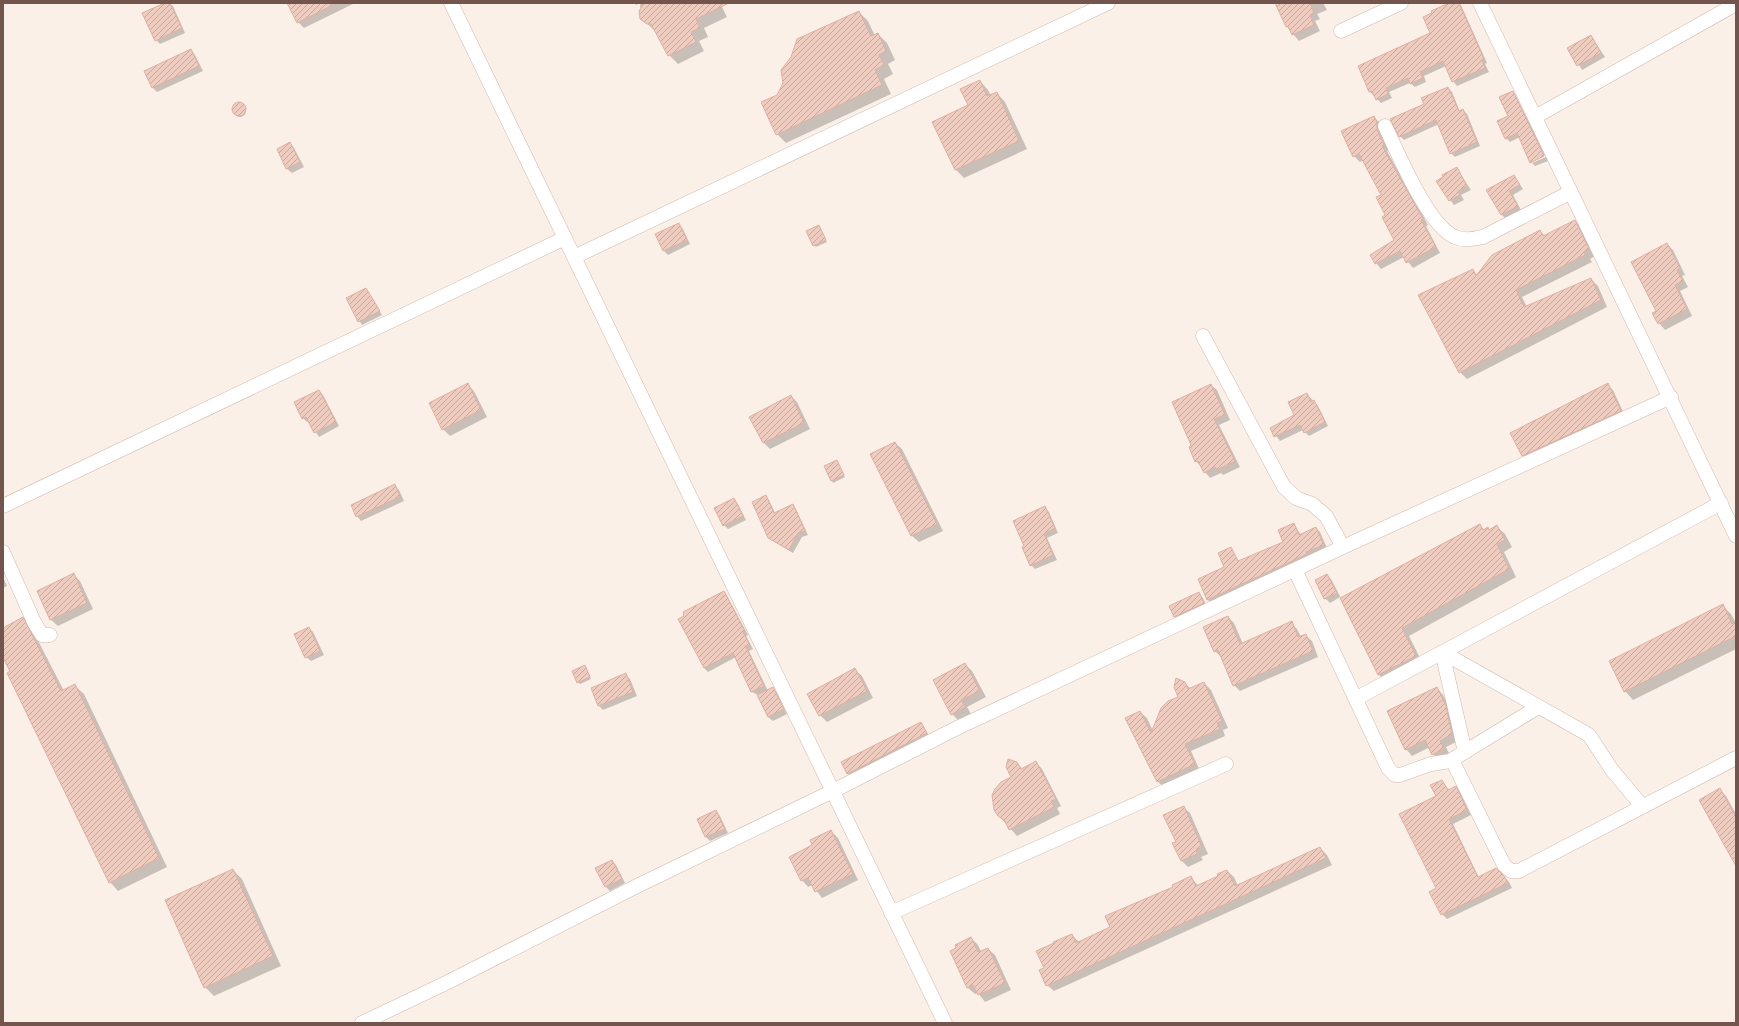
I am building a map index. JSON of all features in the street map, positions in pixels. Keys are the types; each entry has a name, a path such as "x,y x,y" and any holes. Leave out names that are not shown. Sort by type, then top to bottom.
{"street":[{"path":"451,3 945,1023"},
{"path":"574,257 1108,3"},
{"path":"1341,31 1401,3"},
{"path":"1535,117 1736,4"},
{"path":"1485,5 1535,117 1671,397 1736,536"},
{"path":"1385,126 1432,216 1446,232 1456,238 1468,240 1483,237 1571,192"},
{"path":"3,506 564,238"},
{"path":"1203,336 1284,487 1296,498 1312,504 1326,516 1343,547"},
{"path":"362,1023 448,982 637,886 833,791 957,728 1343,547 1671,397"},
{"path":"1357,698 1720,503"},
{"path":"3,552 34,622 42,634 50,634"},
{"path":"1295,570 1391,772 1400,775 1431,764 1450,761 1538,708"},
{"path":"1442,652 1538,708 1565,720 1589,735 1612,770 1642,806"},
{"path":"1442,652 1465,752"},
{"path":"1450,761 1454,764 1504,865 1511,871 1519,871 1736,758"},
{"path":"891,913 1226,764"}],"building":[{"path":"165,3 170,3 182,28 155,41 142,13"},
{"path":"287,3 337,3 297,23"},
{"path":"644,3 729,3 696,19 700,28 691,32 696,42 668,56 651,24 647,24 640,19 639,11"},
{"path":"1275,3 1310,3 1314,13 1310,15 1314,25 1292,35 1288,26 1286,27"},
{"path":"1449,3 1459,3 1484,59 1482,60 1485,68 1452,82 1443,61 1420,72 1423,78 1410,84 1408,78 1386,88 1388,94 1376,100 1372,91 1369,92 1358,66 1430,33 1423,17 1432,13 1431,11"},
{"path":"859,11 871,36 878,33 886,51 879,55 884,65 875,70 882,85 776,135 761,102 777,95 783,83 781,70 791,57 797,39"},
{"path":"1591,35 1601,53 1577,66 1567,48"},
{"path":"191,49 199,66 152,88 144,71"},
{"path":"980,80 987,96 997,92 1019,141 955,170 932,122 968,105 960,89"},
{"path":"1448,87 1459,111 1463,109 1477,142 1450,154 1436,120 1399,137 1390,119 1424,104 1421,98"},
{"path":"1513,91 1544,156 1530,163 1517,133 1505,139 1497,121 1508,116 1499,97"},
{"path":"239,102 244,104 246,109 244,114 239,116 234,114 232,109 234,104"},
{"path":"1374,116 1377,123 1377,130 1384,145 1382,146 1423,219 1421,220 1436,247 1406,263 1400,251 1375,264 1370,255 1394,240 1382,217 1385,215 1376,197 1381,195 1359,154 1353,157 1341,131"},
{"path":"290,142 300,162 286,169 277,149"},
{"path":"1457,167 1467,186 1458,191 1460,195 1449,201 1436,181 1443,177 1442,175"},
{"path":"1514,175 1520,185 1509,191 1518,206 1501,215 1486,190"},
{"path":"1575,220 1589,249 1584,252 1585,255 1516,290 1524,307 1591,278 1601,300 1459,373 1418,295 1473,269 1476,276 1492,255 1540,230 1543,236"},
{"path":"679,223 687,240 663,251 655,234"},
{"path":"819,225 826,240 813,246 806,231"},
{"path":"1667,243 1680,268 1677,270 1683,281 1675,285 1687,309 1658,324 1652,313 1656,311 1631,262"},
{"path":"366,288 380,311 358,322 346,298"},
{"path":"468,383 481,410 442,430 429,403"},
{"path":"1608,383 1621,411 1522,456 1510,433"},
{"path":"1211,384 1225,415 1214,419 1235,461 1217,470 1215,467 1204,473 1198,461 1195,462 1189,447 1191,445 1172,402"},
{"path":"319,390 336,422 314,433 306,417 302,419 294,402"},
{"path":"1307,393 1311,402 1314,400 1325,422 1304,433 1300,425 1274,437 1270,428 1294,415 1288,402"},
{"path":"791,395 804,423 763,443 749,417"},
{"path":"895,442 937,524 911,536 870,454"},
{"path":"837,460 844,475 831,481 824,466"},
{"path":"395,484 400,497 356,517 351,505"},
{"path":"766,495 774,513 793,504 805,531 798,533 789,550 768,538 752,502"},
{"path":"734,498 743,516 723,526 714,508"},
{"path":"1045,506 1055,528 1044,534 1053,555 1030,566 1022,547 1024,546 1013,521"},
{"path":"1294,523 1299,535 1316,527 1324,545 1306,552 1307,554 1207,600 1198,579 1224,567 1218,553 1231,547 1238,561 1283,542 1278,530"},
{"path":"1480,524 1483,530 1488,527 1489,530 1497,525 1505,540 1497,544 1509,569 1402,628 1416,656 1378,675 1340,598"},
{"path":"74,573 87,603 50,620 37,591"},
{"path":"1327,574 1337,593 1324,599 1315,580"},
{"path":"724,591 745,631 743,632 750,645 746,647 764,686 751,692 733,653 704,668 678,619 684,616 683,612"},
{"path":"1199,592 1204,603 1174,617 1169,606"},
{"path":"1723,604 1732,624 1736,622 1736,636 1624,692 1609,661"},
{"path":"1228,616 1240,644 1292,621 1298,637 1306,634 1313,651 1233,686 1218,650 1214,652 1203,627"},
{"path":"23,617 61,691 75,684 159,858 109,883 7,673 10,671 3,658 3,628"},
{"path":"309,627 320,651 305,658 294,634"},
{"path":"965,663 980,691 961,700 965,707 951,715 933,680"},
{"path":"585,665 590,677 577,683 572,671"},
{"path":"855,668 867,691 819,716 807,694"},
{"path":"626,673 633,692 598,706 591,688"},
{"path":"1176,678 1185,682 1188,689 1204,682 1222,721 1217,723 1220,729 1185,744 1195,764 1157,782 1125,718 1140,711 1151,733 1161,708 1168,701 1178,697 1174,687"},
{"path":"773,687 784,709 768,717 757,695"},
{"path":"1437,687 1446,706 1452,734 1440,741 1444,749 1432,755 1425,740 1405,750 1387,711"},
{"path":"921,722 927,733 847,774 841,762"},
{"path":"1008,759 1017,762 1021,769 1036,761 1056,799 1051,801 1054,807 1009,830 1005,821 998,816 994,810 992,795 1001,782 1011,777 1006,767"},
{"path":"1442,780 1448,790 1456,786 1467,810 1449,819 1478,877 1496,868 1504,876 1508,883 1441,915 1429,892 1436,888 1399,814 1436,796 1430,785"},
{"path":"1720,788 1736,817 1736,866 1699,800"},
{"path":"1184,806 1202,847 1196,850 1197,854 1181,861 1172,843 1176,842 1163,815"},
{"path":"716,810 725,829 705,837 697,819"},
{"path":"831,830 853,874 815,892 808,878 801,881 789,857 812,845 810,840"},
{"path":"1320,847 1326,858 1046,986 1039,970 1044,968 1036,951 1054,943 1053,942 1072,934 1076,943 1110,927 1105,916 1173,887 1172,885 1191,876 1196,886 1218,876 1217,874 1227,870 1235,886"},
{"path":"612,860 622,879 605,887 595,868"},
{"path":"233,869 273,956 204,988 165,900"},
{"path":"971,937 978,952 988,948 1005,983 978,995 973,985 967,988 950,951 956,948 955,945"}]}
